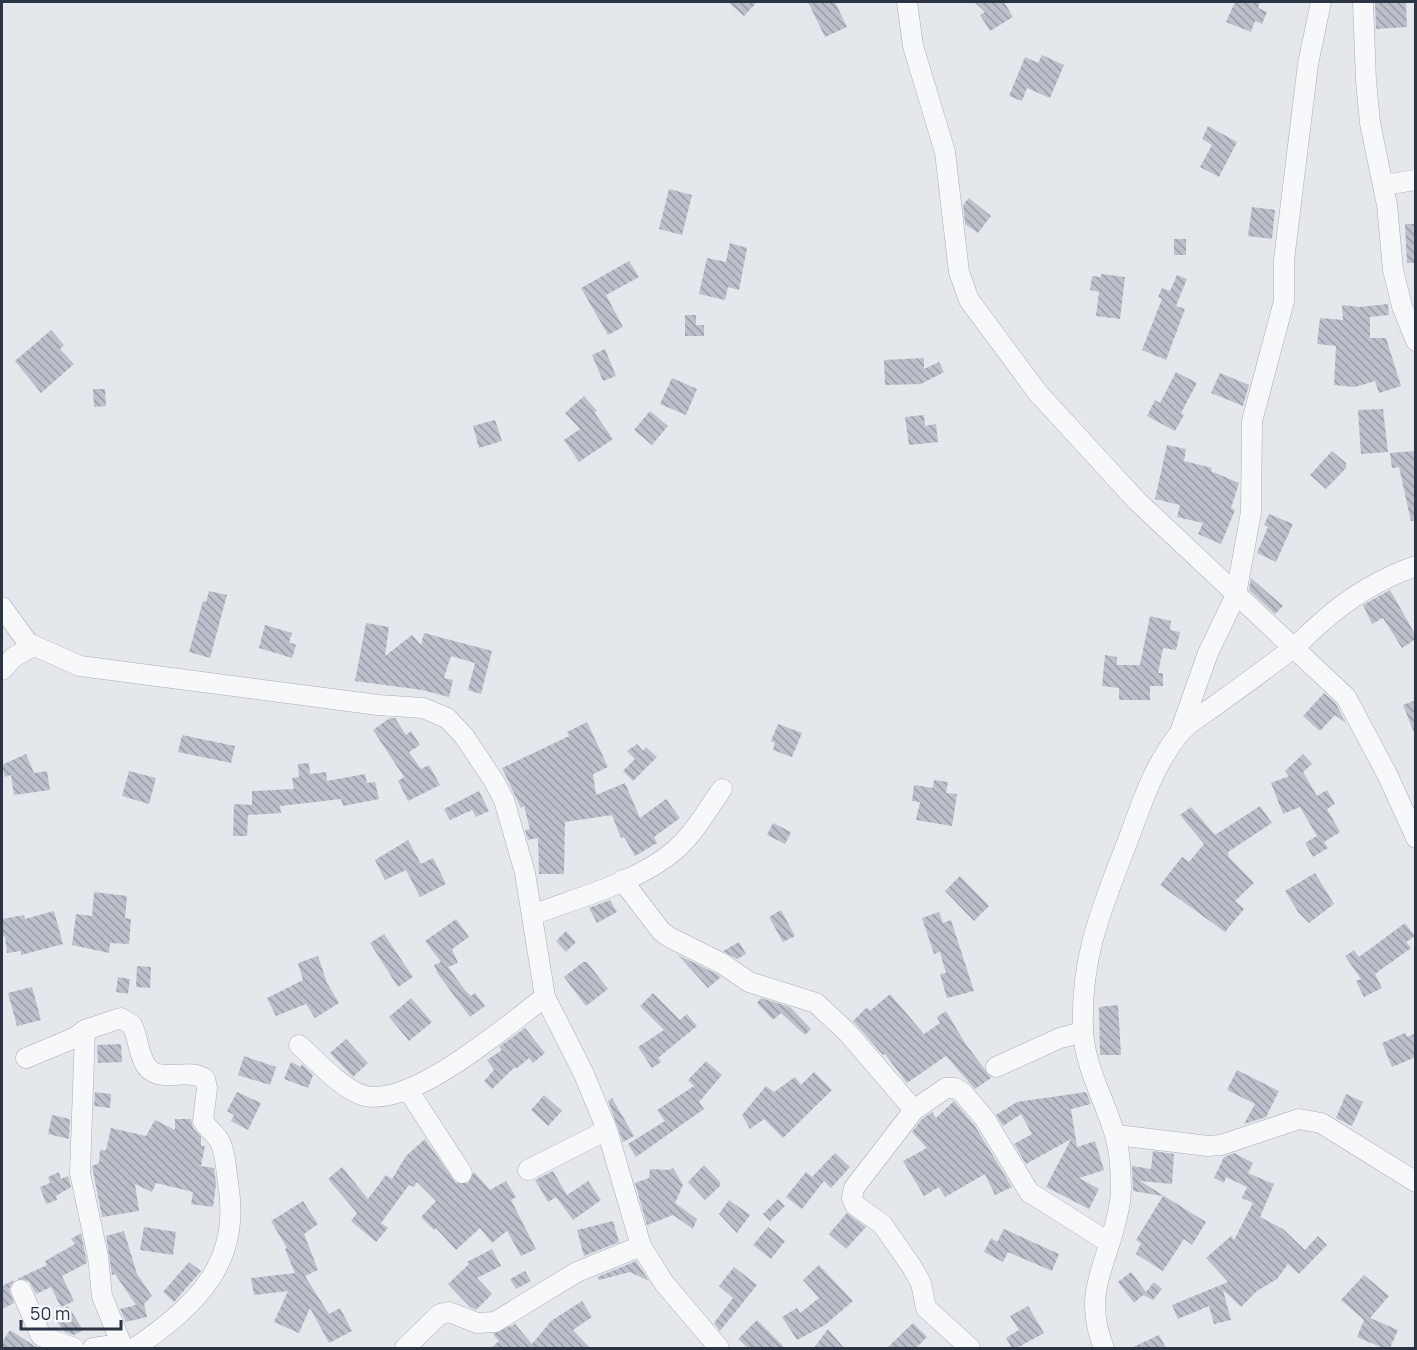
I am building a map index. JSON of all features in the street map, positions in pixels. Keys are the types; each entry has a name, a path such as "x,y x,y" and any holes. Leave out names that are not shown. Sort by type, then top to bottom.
{"street":[{"path":"907,2 913,46 945,152 958,272 969,300 1046,401 1137,501 1236,595 1329,678 1358,716 1416,838"},
{"path":"1180,734 1208,653 1236,595 1251,512 1252,421 1284,301 1284,260 1307,76 1322,2"},
{"path":"1363,2 1370,123 1384,185 1393,270 1402,306 1416,341"},
{"path":"1384,185 1416,180"},
{"path":"1104,1348 1099,1336 1094,1300 1095,1285 1121,1199 1117,1136 1096,1082 1083,1032 1086,974 1095,924 1149,783 1180,734 1195,719 1294,647 1362,591 1416,566"},
{"path":"2,608 22,637 33,646 80,666 434,711 454,723 483,762 504,800 525,873 544,997 583,1072 607,1130 641,1246 664,1283 718,1348"},
{"path":"2,670 14,657 33,646"},
{"path":"532,915 622,880 674,851 689,837 722,789"},
{"path":"622,880 661,931 669,937 723,964 749,982 820,1006 848,1033 914,1110"},
{"path":"299,1045 343,1084 360,1094 376,1098 408,1090 469,1055 544,997"},
{"path":"26,1058 74,1038 85,1030 117,1018 125,1019 135,1030 144,1064 152,1072 165,1076 200,1075 205,1079 207,1088 202,1121 222,1145 230,1191 230,1228 218,1270 183,1310 127,1347 93,1348"},
{"path":"85,1030 80,1173 98,1257 102,1296 127,1347"},
{"path":"996,1066 1060,1038 1083,1032"},
{"path":"970,1348 926,1308 921,1283 912,1267 882,1224 855,1205 852,1198 854,1188 914,1110 946,1088 955,1088 962,1092 985,1119 1029,1192 1108,1242"},
{"path":"408,1090 462,1173"},
{"path":"1117,1136 1208,1146 1221,1145 1299,1119 1308,1119 1322,1123 1416,1182"},
{"path":"528,1170 607,1130"},
{"path":"405,1348 440,1314 449,1312 477,1323 495,1322 577,1272 641,1246"},
{"path":"21,1290 36,1330 41,1336 74,1348"}],"building":[{"path":"728,2 757,2 744,16"},
{"path":"808,2 835,2 847,27 825,37"},
{"path":"974,2 1004,2 1013,17 990,31 980,15 985,12"},
{"path":"1235,2 1260,2 1258,8 1267,12 1262,24 1255,21 1251,32 1226,22"},
{"path":"1375,2 1406,2 1407,27 1376,29"},
{"path":"1042,55 1064,65 1050,98 1027,88 1022,101 1009,96 1025,57 1038,63"},
{"path":"1208,126 1237,142 1219,177 1200,167 1212,145 1202,139"},
{"path":"669,189 692,195 682,235 659,229"},
{"path":"969,198 991,216 978,233 965,224 963,205"},
{"path":"1252,207 1275,210 1272,239 1248,236"},
{"path":"1405,224 1416,224 1416,263 1407,263"},
{"path":"1174,239 1186,239 1186,255 1174,255"},
{"path":"730,243 747,248 739,290 728,287 725,300 699,294 707,258 726,262"},
{"path":"629,261 639,277 606,295 623,327 608,335 581,288"},
{"path":"1101,274 1125,277 1120,319 1096,316 1099,292 1090,290 1092,276 1101,277"},
{"path":"1177,275 1187,279 1176,306 1185,309 1166,360 1142,350 1162,299 1158,297 1162,288 1170,291"},
{"path":"1388,304 1389,315 1370,317 1370,338 1386,338 1401,386 1379,393 1375,381 1355,387 1334,385 1336,346 1317,344 1320,318 1343,320 1342,305 1360,307"},
{"path":"685,315 696,315 696,325 704,325 704,336 685,336"},
{"path":"51,330 64,345 60,349 74,364 41,393 15,361"},
{"path":"605,349 616,376 603,381 592,355"},
{"path":"924,358 924,369 939,362 944,372 921,384 885,385 884,360"},
{"path":"1176,372 1197,383 1181,413 1184,415 1175,431 1147,416 1155,400 1160,403"},
{"path":"1220,373 1249,385 1243,406 1211,393"},
{"path":"672,378 697,389 686,415 660,404"},
{"path":"93,389 105,389 106,406 94,407"},
{"path":"584,396 597,411 594,412 613,439 579,462 564,440 580,429 565,413"},
{"path":"1383,409 1388,452 1361,454 1358,410"},
{"path":"650,411 668,426 652,445 634,430"},
{"path":"924,415 925,426 936,424 938,442 909,445 905,417"},
{"path":"495,420 502,441 479,448 473,426"},
{"path":"1167,445 1186,449 1184,461 1212,468 1211,471 1239,483 1231,508 1235,510 1221,544 1198,534 1203,523 1177,517 1180,505 1155,499"},
{"path":"1332,451 1346,463 1346,468 1326,489 1310,475"},
{"path":"1416,451 1416,521 1411,521 1399,467 1392,468 1390,453"},
{"path":"1269,514 1293,524 1276,562 1257,553 1268,527 1264,525"},
{"path":"1251,578 1283,606 1275,614 1249,590"},
{"path":"1390,590 1416,636 1416,639 1402,648 1383,618 1372,624 1363,605"},
{"path":"209,591 227,595 210,658 189,652 203,601 206,602"},
{"path":"1150,616 1171,621 1170,630 1180,632 1176,650 1163,648 1158,673 1163,673 1163,686 1150,686 1150,700 1119,700 1119,688 1102,686 1105,655 1117,657 1117,665 1140,665"},
{"path":"366,623 389,627 385,656 412,635 421,645 424,633 492,651 481,694 468,690 475,663 451,656 444,678 453,680 449,697 422,690 355,681"},
{"path":"265,625 292,633 289,642 296,645 292,658 259,648"},
{"path":"1324,693 1336,704 1346,723 1335,715 1320,731 1303,716"},
{"path":"1416,700 1416,735 1415,735 1403,705"},
{"path":"390,718 395,718 406,735 411,731 420,745 409,752 421,769 429,765 440,785 408,801 398,781 404,777 373,730"},
{"path":"587,722 608,767 593,774 596,795 625,783 640,818 666,799 680,818 654,837 657,843 635,856 624,837 621,838 612,815 565,822 564,874 539,874 538,838 528,840 525,830 530,829 524,806 521,808 502,768 569,736 567,732"},
{"path":"778,724 802,733 792,757 773,750 775,743 771,741"},
{"path":"182,735 235,746 231,763 178,752"},
{"path":"637,744 643,751 646,747 657,757 633,781 623,771 635,759 627,751"},
{"path":"26,754 34,773 47,771 50,790 14,795 11,775 5,777 2,765"},
{"path":"1303,754 1312,764 1303,772 1317,796 1327,790 1335,804 1327,809 1340,832 1324,842 1328,848 1313,857 1305,843 1317,836 1300,807 1283,814 1271,783 1289,776 1285,771"},
{"path":"309,763 310,774 326,772 327,781 365,774 367,783 375,782 379,799 343,806 341,799 280,806 281,813 248,815 247,836 233,836 234,804 252,805 252,791 294,789 292,778 299,777 298,764"},
{"path":"129,771 156,778 149,804 122,796"},
{"path":"934,780 948,782 946,793 957,794 952,826 916,820 920,802 912,801 914,785 933,788"},
{"path":"479,791 489,811 476,817 472,810 450,820 444,809"},
{"path":"1260,806 1272,823 1228,852 1229,857 1254,883 1235,901 1244,909 1225,932 1160,885 1182,857 1189,862 1204,844 1180,815 1191,807 1215,835"},
{"path":"773,823 791,832 785,844 767,835"},
{"path":"408,840 421,864 433,858 446,884 420,897 406,870 385,880 375,860"},
{"path":"1315,873 1334,904 1309,923 1298,912 1285,891"},
{"path":"960,876 989,906 974,921 945,891"},
{"path":"94,892 127,896 125,918 131,919 129,944 110,943 109,953 72,945 76,914 92,916"},
{"path":"610,900 617,912 597,923 589,908"},
{"path":"781,910 795,936 783,942 769,917"},
{"path":"54,911 63,944 21,955 21,951 7,953 5,936 2,937 2,919 24,915 25,919"},
{"path":"939,912 943,923 951,920 974,991 947,998 940,974 946,973 940,952 934,954 922,918"},
{"path":"456,919 469,937 452,949 458,963 448,967 464,989 471,996 475,993 485,1006 470,1017 438,974 434,965 441,962 425,941"},
{"path":"1405,923 1415,936 1406,942 1411,948 1375,974 1382,988 1364,997 1356,981 1361,979 1345,956 1354,950 1359,957"},
{"path":"566,931 576,942 566,952 556,941"},
{"path":"384,934 413,977 398,987 370,943"},
{"path":"739,942 746,954 737,959 723,951"},
{"path":"678,955 717,974 721,977 708,988"},
{"path":"318,956 327,983 339,1003 315,1018 306,1004 276,1016 267,998 303,980 298,963"},
{"path":"583,962 587,962 608,989 586,1006 564,977"},
{"path":"137,966 151,967 150,988 136,987"},
{"path":"118,977 130,979 128,994 116,992"},
{"path":"32,987 41,1020 17,1026 8,993"},
{"path":"653,993 680,1020 687,1014 697,1026 658,1058 661,1062 652,1068 638,1047 664,1030 640,1006"},
{"path":"890,994 924,1034 940,1023 937,1017 946,1011 965,1043 991,1078 975,1089 946,1056 907,1083 885,1054 883,1055 853,1021 867,1007 870,1011"},
{"path":"411,998 432,1022 409,1041 389,1017"},
{"path":"761,998 790,1007 811,1029 805,1035 781,1013 773,1020 757,1003"},
{"path":"1118,1005 1121,1055 1100,1055 1099,1007"},
{"path":"525,1028 545,1053 533,1063 529,1058 516,1069 515,1067 492,1089 484,1081 494,1070 487,1060 502,1050 499,1047"},
{"path":"1405,1033 1407,1037 1416,1033 1416,1057 1392,1067 1382,1043"},
{"path":"346,1039 368,1063 353,1077 330,1053"},
{"path":"121,1044 122,1062 98,1063 97,1045"},
{"path":"244,1056 276,1067 270,1085 238,1075"},
{"path":"706,1061 722,1075 699,1102 704,1109 636,1157 628,1144 665,1121 657,1110 694,1086 688,1080"},
{"path":"291,1062 301,1067 302,1064 313,1075 308,1088 284,1079"},
{"path":"1237,1070 1279,1091 1266,1117 1244,1124 1255,1104 1227,1090"},
{"path":"814,1072 832,1090 783,1138 764,1119 750,1129 742,1115 766,1086 774,1092 795,1077 801,1085"},
{"path":"95,1092 111,1094 110,1108 94,1106"},
{"path":"237,1092 261,1103 248,1130 231,1121 234,1115 227,1111"},
{"path":"1086,1092 1091,1104 1071,1109 1077,1147 1095,1141 1104,1170 1079,1178 1099,1189 1089,1209 1046,1187 1071,1139 1026,1164 1014,1144 1032,1134 1021,1114 1003,1126 996,1115 1017,1102"},
{"path":"1346,1094 1363,1102 1352,1126 1336,1118"},
{"path":"544,1095 562,1111 548,1126 531,1110"},
{"path":"612,1098 634,1136 623,1142 608,1101"},
{"path":"954,1101 975,1126 1012,1187 995,1195 985,1174 945,1197 939,1187 924,1196 903,1161 927,1148 912,1132 922,1119 932,1112 936,1118"},
{"path":"52,1115 70,1119 69,1139 48,1134"},
{"path":"175,1119 191,1119 193,1128 201,1137 201,1146 205,1146 201,1166 214,1168 216,1184 213,1207 191,1204 193,1192 156,1183 152,1192 135,1184 139,1211 102,1217 92,1166 99,1163 100,1150 106,1150 111,1128 146,1136 155,1120 175,1130"},
{"path":"425,1139 456,1183 468,1183 474,1172 490,1190 506,1181 516,1197 511,1200 536,1249 521,1256 507,1231 492,1243 480,1228 456,1250 436,1228 434,1230 421,1217 436,1201 417,1182 414,1187 409,1185 381,1223 388,1228 376,1242 351,1221 357,1213 328,1179 342,1167 368,1199 386,1175 392,1179 406,1156"},
{"path":"1153,1151 1174,1154 1172,1184 1140,1181 1206,1222 1192,1245 1184,1239 1163,1271 1136,1254 1141,1243 1136,1240 1163,1196 1133,1191 1132,1166 1151,1169"},
{"path":"835,1153 850,1167 831,1188 824,1181 802,1209 786,1197 806,1172 812,1177"},
{"path":"1234,1153 1253,1163 1248,1173 1274,1184 1260,1217 1283,1229 1305,1250 1318,1236 1327,1245 1299,1274 1288,1264 1277,1279 1257,1291 1241,1307 1223,1290 1231,1320 1214,1324 1209,1306 1178,1319 1172,1305 1228,1282 1206,1258 1231,1236 1234,1240 1253,1203 1242,1198 1247,1187 1226,1177 1224,1183 1214,1178 1224,1157"},
{"path":"704,1165 720,1182 720,1186 705,1200 688,1182"},
{"path":"673,1168 683,1185 675,1203 697,1219 693,1229 673,1215 647,1225 635,1183 649,1178 650,1169 669,1170"},
{"path":"553,1171 567,1195 588,1181 601,1200 573,1220 556,1197 548,1202 535,1180"},
{"path":"59,1172 61,1179 68,1176 71,1187 56,1196 57,1200 46,1204 40,1187 50,1183 48,1177"},
{"path":"778,1199 785,1206 770,1221 763,1214"},
{"path":"729,1200 750,1215 737,1233 719,1214"},
{"path":"303,1201 318,1224 304,1234 318,1270 305,1276 329,1314 340,1308 352,1331 329,1343 310,1308 299,1333 274,1322 288,1291 254,1295 251,1278 295,1273 285,1249 287,1248 271,1221"},
{"path":"847,1213 866,1227 846,1249 829,1234"},
{"path":"613,1221 619,1242 584,1256 577,1230"},
{"path":"144,1227 176,1232 173,1255 140,1250"},
{"path":"768,1227 785,1241 771,1259 753,1245"},
{"path":"1004,1229 1059,1254 1052,1271 1008,1252 1003,1262 984,1252 991,1238 997,1242"},
{"path":"124,1231 137,1274 152,1296 144,1304 147,1317 126,1322 120,1309 136,1305 115,1274 112,1275 106,1236"},
{"path":"81,1233 87,1263 62,1276 74,1301 61,1307 51,1287 36,1294 29,1281 17,1279 47,1265 45,1261 75,1244 71,1239"},
{"path":"492,1249 501,1266 477,1278 492,1294 476,1310 470,1307 448,1284 469,1264 467,1262"},
{"path":"636,1261 649,1281 630,1272 599,1280 597,1277"},
{"path":"189,1262 201,1271 174,1302 163,1292"},
{"path":"819,1265 853,1301 825,1325 797,1340 782,1317 797,1308 800,1313 819,1298 803,1280"},
{"path":"734,1267 757,1285 720,1331 714,1323 733,1298 719,1286"},
{"path":"525,1271 531,1281 516,1289 510,1279"},
{"path":"1131,1272 1146,1292 1154,1282 1162,1289 1153,1300 1143,1295 1134,1303 1118,1282"},
{"path":"1364,1275 1389,1296 1370,1318 1398,1330 1390,1348 1383,1348 1357,1337 1364,1320 1341,1300"},
{"path":"14,1280 9,1289 14,1303 2,1309 2,1286"},
{"path":"582,1301 592,1317 573,1330 590,1348 491,1348 499,1341 493,1334 515,1324 532,1344 551,1321"},
{"path":"68,1306 83,1330 74,1335 65,1332 53,1317"},
{"path":"1028,1306 1044,1333 1017,1348 1012,1348 1006,1338 1019,1330 1010,1316"},
{"path":"757,1320 785,1348 748,1348 738,1339"},
{"path":"913,1323 927,1337 916,1348 887,1348"},
{"path":"828,1329 844,1348 814,1348"},
{"path":"10,1330 40,1348 2,1348 2,1342"},
{"path":"1159,1335 1166,1348 1131,1348"}]}
